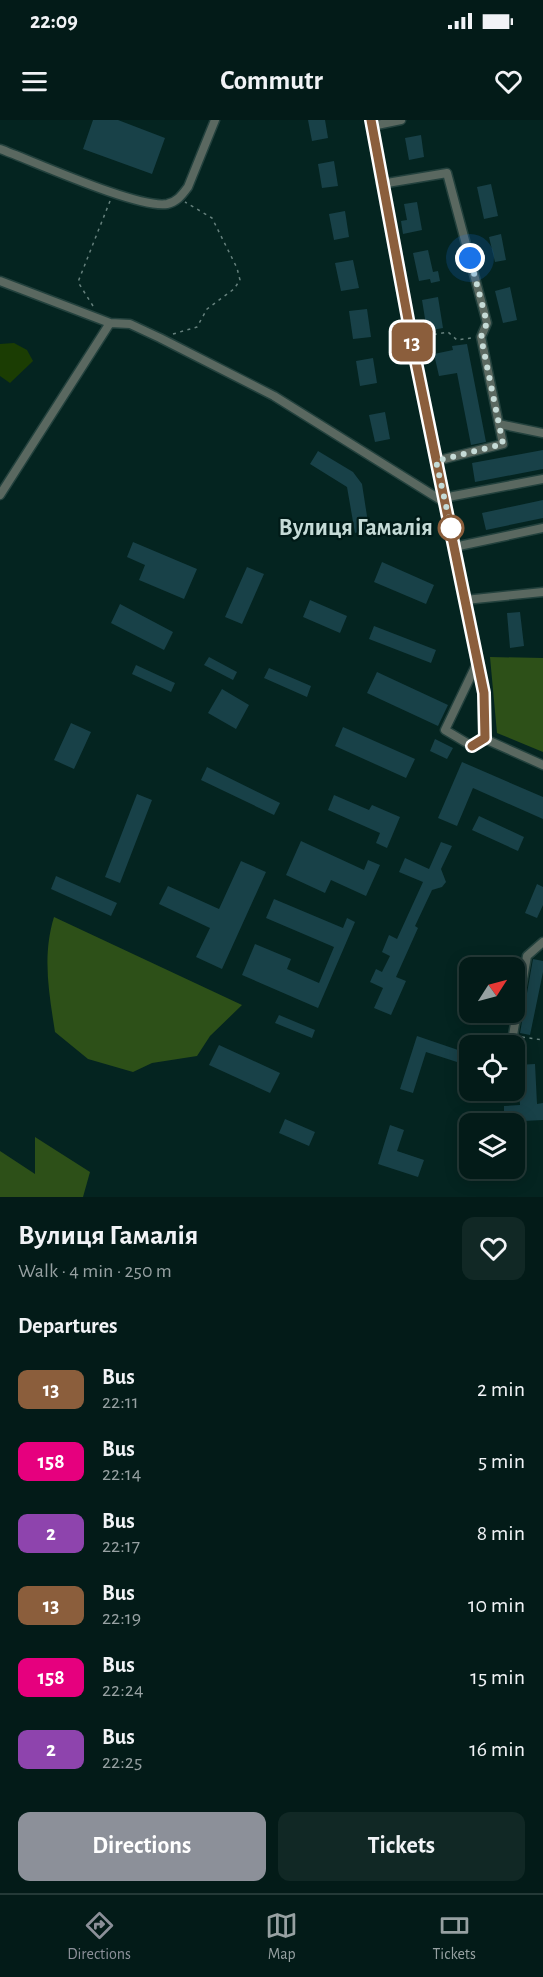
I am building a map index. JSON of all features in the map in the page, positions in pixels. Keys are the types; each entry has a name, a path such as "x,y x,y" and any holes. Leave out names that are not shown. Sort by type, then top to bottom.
{"street":[{"path":"0,149 114,192 154,204 166,204 181,196 215,120"},
{"path":"400,120 371,123 411,338 484,693 485,738"},
{"path":"381,184 447,172 487,323 481,337 503,444 436,461"},
{"path":"0,281 110,323 130,324 160,338 274,396 444,500 543,479"},
{"path":"0,495 110,323"},
{"path":"499,424 543,433"},
{"path":"454,547 543,528"},
{"path":"465,600 543,592"},
{"path":"478,661 445,730 472,746 485,738"},
{"path":"485,738 543,765"},
{"path":"513,1035 527,957 543,942"}],"path":[{"path":"99,318 78,282 114,192"},
{"path":"160,338 196,327 207,309 234,289 240,280 237,268 212,218 189,206 181,196"},
{"path":"411,338 448,332 457,340 481,337"},
{"path":"525,1037 543,1040"}],"green space":[{"path":"14,343 27,350 33,361 10,383 0,376 0,344"},
{"path":"490,657 543,658 543,752 497,733"},
{"path":"54,917 242,1005 210,1036 197,1056 152,1063 133,1072 88,1059 55,1032 47,960"},
{"path":"35,1137 90,1172 83,1197 0,1197 0,1151 35,1174"}],"building":[{"path":"93,120 118,120 165,138 152,174 83,149"},
{"path":"308,120 325,120 328,138 312,141"},
{"path":"421,135 424,157 409,160 405,138"},
{"path":"334,161 338,186 322,188 318,164"},
{"path":"491,184 498,216 484,219 477,187"},
{"path":"417,202 422,230 403,234 401,221 407,220 404,204"},
{"path":"345,211 349,237 334,240 329,214"},
{"path":"501,234 506,260 495,262 489,237"},
{"path":"428,250 433,272 438,271 440,281 431,283 430,279 419,281 413,253"},
{"path":"353,260 359,288 341,291 335,263"},
{"path":"510,287 517,320 503,323 495,291"},
{"path":"438,297 443,328 427,331 422,300"},
{"path":"367,309 371,337 353,339 349,311"},
{"path":"467,344 486,442 471,445 457,373 439,376 434,354 453,350 452,346"},
{"path":"373,358 377,383 360,386 356,361"},
{"path":"385,412 390,439 375,442 369,415"},
{"path":"543,450 543,469 475,482 472,463"},
{"path":"318,451 353,472 362,484 369,529 355,533 347,487 310,464"},
{"path":"543,500 543,518 486,530 482,513"},
{"path":"133,542 197,569 184,599 139,580 145,565 127,557"},
{"path":"382,562 434,585 426,604 374,582"},
{"path":"247,567 264,574 242,624 225,617"},
{"path":"310,600 347,616 340,633 303,617"},
{"path":"120,604 173,632 164,650 111,623"},
{"path":"520,612 524,646 510,648 507,613"},
{"path":"374,626 436,650 431,663 369,639"},
{"path":"209,657 237,672 233,680 204,665"},
{"path":"136,665 175,683 171,692 132,674"},
{"path":"269,668 311,686 307,697 264,678"},
{"path":"377,672 448,705 438,726 367,693"},
{"path":"222,689 249,705 236,729 208,713"},
{"path":"71,723 91,732 74,769 54,760"},
{"path":"343,727 415,759 406,778 335,746"},
{"path":"435,739 453,748 447,759 430,751"},
{"path":"462,762 543,797 543,819 473,788 457,826 438,818"},
{"path":"207,767 280,803 274,815 201,780"},
{"path":"137,794 152,800 120,883 105,877"},
{"path":"334,795 369,810 372,805 400,817 387,848 376,843 380,833 328,810"},
{"path":"479,816 524,837 518,851 472,830"},
{"path":"301,841 364,870 368,860 380,865 366,896 331,880 325,893 286,875"},
{"path":"441,842 452,846 441,869 446,882 442,887 432,890 415,926 418,928 396,977 406,981 391,1015 374,1008 383,988 370,982 376,969 382,972 390,956 382,952 389,935 397,939 423,882 399,872 405,858 429,869"},
{"path":"241,861 266,872 222,969 196,957 210,928 159,904 168,886 219,909"},
{"path":"56,876 117,903 111,916 51,889"},
{"path":"537,884 543,887 543,905 537,918 525,913"},
{"path":"274,899 343,928 347,918 355,922 318,1008 242,975 255,944 291,959 287,969 319,983 334,947 266,918"},
{"path":"533,959 543,961 543,972 530,1035 520,1033 522,1023 525,1023 525,1005"},
{"path":"279,1015 315,1030 312,1038 275,1023"},
{"path":"417,1036 459,1050 457,1062 426,1052 413,1093 400,1089"},
{"path":"219,1045 280,1073 270,1093 209,1065"},
{"path":"535,1064 537,1104 543,1103 543,1120 525,1121 525,1113 504,1113 504,1106 520,1105 520,1101 525,1101 525,1065"},
{"path":"285,1119 315,1132 309,1146 279,1133"},
{"path":"390,1125 404,1130 397,1151 424,1160 418,1177 378,1164"}],"bus line":[{"name":"13","path":"371,120 381,184 415,357 484,693 485,738 472,746"}],"place":[{"name":"Вулиця Гамалія","path":"451,528"}],"route":[{"path":"451,528 436,461 503,444 481,337 487,323 470,258"}]}
